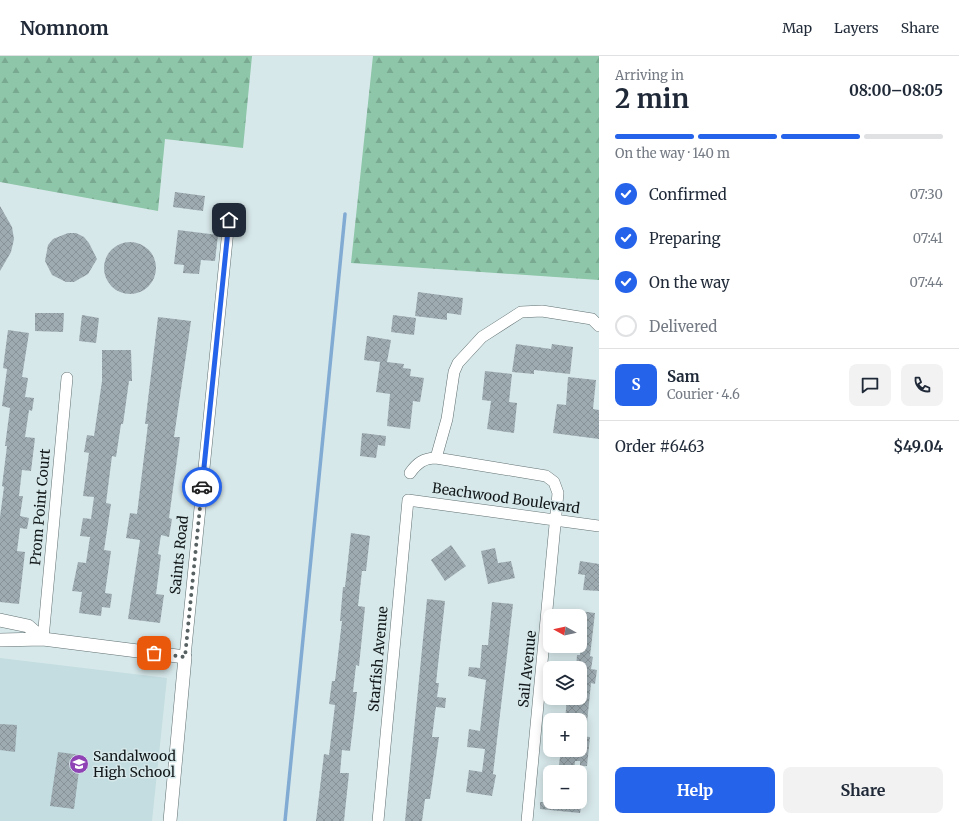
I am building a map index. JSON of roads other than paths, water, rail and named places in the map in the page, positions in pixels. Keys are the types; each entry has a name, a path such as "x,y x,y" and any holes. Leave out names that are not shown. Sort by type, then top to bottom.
{"street":[{"name":"Saints Road","path":"170,821 229,220"},
{"path":"410,473 415,466 426,458 436,458 447,419 454,372 458,363 466,352 482,337 521,312 542,311 592,319 599,326"},
{"name":"Prom Point Court","path":"43,639 67,378"},
{"name":"Sail Avenue","path":"436,458 546,476 554,482 558,493 527,821"},
{"name":"Beachwood Boulevard","path":"408,500 599,526"},
{"name":"Starfish Avenue","path":"378,821 408,500"},
{"path":"0,620 28,626 43,639"},
{"path":"0,640 43,639 185,657"}],"waterway":[{"path":"285,821 345,214"}],"place":[{"name":"Sandalwood High School","path":"79,764"}]}
